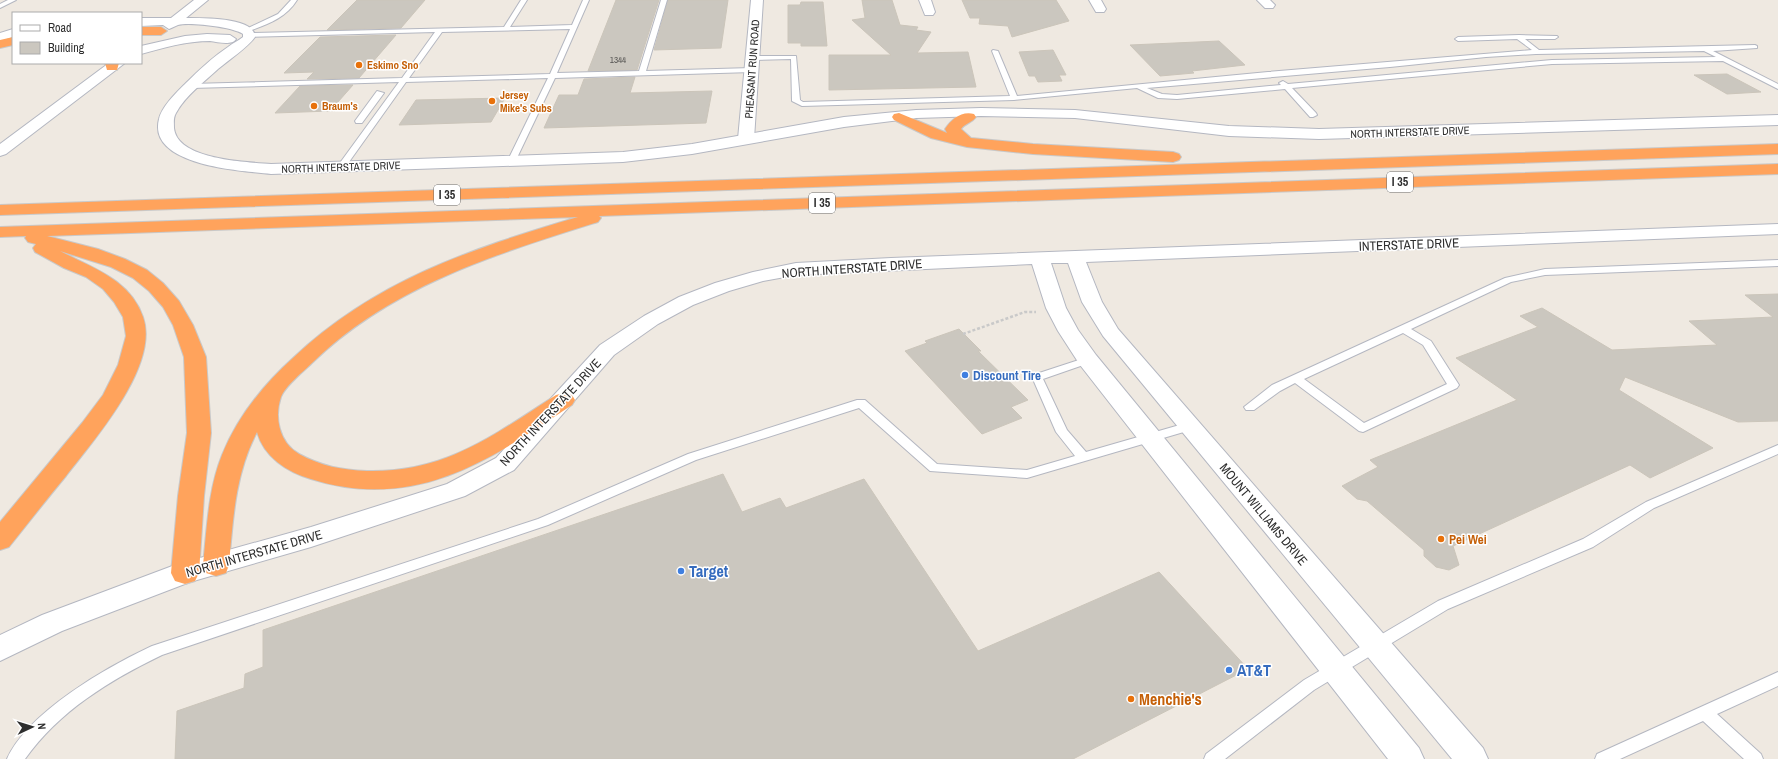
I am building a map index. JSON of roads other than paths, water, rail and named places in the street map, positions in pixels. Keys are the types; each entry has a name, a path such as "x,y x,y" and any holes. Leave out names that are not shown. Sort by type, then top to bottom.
{"highway":[{"path":"142,32 161,31"},
{"path":"0,44 12,40"},
{"path":"898,117 936,135 966,142 1080,153 1334,164"},
{"path":"966,142 959,137 953,129 958,122 969,117"},
{"name":"I 35","path":"0,210 1778,149"},
{"name":"I 35","path":"7,232 1778,169"},
{"path":"216,565 223,494 234,455 249,425 270,394 305,356 346,322 376,303 421,278 460,261 507,244 620,210"},
{"path":"0,540 90,430 113,397 129,365 136,336 133,317 123,299 110,284 93,273 71,264 7,232"},
{"path":"7,232 90,254 118,263 140,274 156,287 172,305 183,325 195,357 199,433 191,496 185,574"},
{"path":"270,394 267,422 272,442 288,460 310,471 335,477 369,480 400,478 443,469 489,449 564,400"}],"street":[{"path":"142,45 202,0"},
{"name":"PHEASANT RUN ROAD","path":"746,139 757,0"},
{"path":"925,0 929,12"},
{"path":"142,22 221,23 238,26 248,33"},
{"path":"161,31 209,31 222,34 231,45"},
{"path":"0,37 12,33"},
{"name":"NORTH INTERSTATE DRIVE","path":"248,33 242,44 231,45 191,86 174,105 166,120 167,136 174,145 184,151 210,162 251,168 511,162 630,156 692,149 820,125 916,114 981,112 1043,113 1109,117 1229,131 1319,134 1778,120"},
{"path":"142,50 188,39 213,37 231,45"},
{"path":"0,151 114,64"},
{"name":"NORTH INTERSTATE DRIVE","path":"898,117 918,119 1043,113"},
{"name":"INTERSTATE DRIVE","path":"1040,258 1778,229"},
{"name":"MOUNT WILLIAMS DRIVE","path":"1075,257 1092,302 1110,332 1472,759"},
{"path":"1040,258 1056,308 1068,331 1088,360 1408,759"},
{"name":"NORTH INTERSTATE DRIVE","path":"0,649 52,623 114,598 185,574 311,537 456,490 505,464 608,350 651,320 686,301 722,287 760,276 796,269 1040,258"}],"lane":[{"path":"0,6 13,0"},
{"path":"248,33 279,16 291,5 294,0"},
{"path":"506,28 524,0"},
{"path":"511,162 586,0"},
{"path":"642,73 664,0"},
{"path":"248,33 574,27"},
{"path":"341,167 440,30"},
{"path":"1458,39 1555,37"},
{"path":"1519,38 1552,62"},
{"path":"191,86 642,73 752,64 794,57 796,101 802,104 1014,98 1275,73 1403,64 1486,55 1537,52 1755,47"},
{"path":"1705,49 1778,87"},
{"path":"995,51 1014,98"},
{"path":"1138,86 1168,98 1552,62 1726,59"},
{"path":"1403,64 1422,75"},
{"path":"1275,73 1313,115"},
{"path":"360,121 380,93"},
{"path":"1250,407 1276,388 1508,280 1545,272 1778,263"},
{"path":"1297,379 1363,428 1453,385 1427,343 1403,329"},
{"path":"1084,458 1062,432 1037,377 1088,360"},
{"path":"14,759 42,727 74,699 129,663 157,650 543,522 692,457 861,403 934,468 1027,474 1151,439 1190,426"},
{"path":"1212,759 1277,708 1335,669 1376,647 1443,605 1588,543 1650,505 1778,449"},
{"path":"1603,759 1778,678"},
{"path":"1705,713 1756,759"}],"place":[{"name":"Eskimo Sno","path":"359,65"},
{"name":"Jersey Mike's Subs","path":"492,101"},
{"name":"Braum's","path":"314,106"},
{"name":"Discount Tire","path":"965,375"},
{"name":"Pei Wei","path":"1441,539"},
{"name":"Target","path":"681,571"},
{"name":"AT&T","path":"1229,670"},
{"name":"Menchie's","path":"1131,699"}]}
